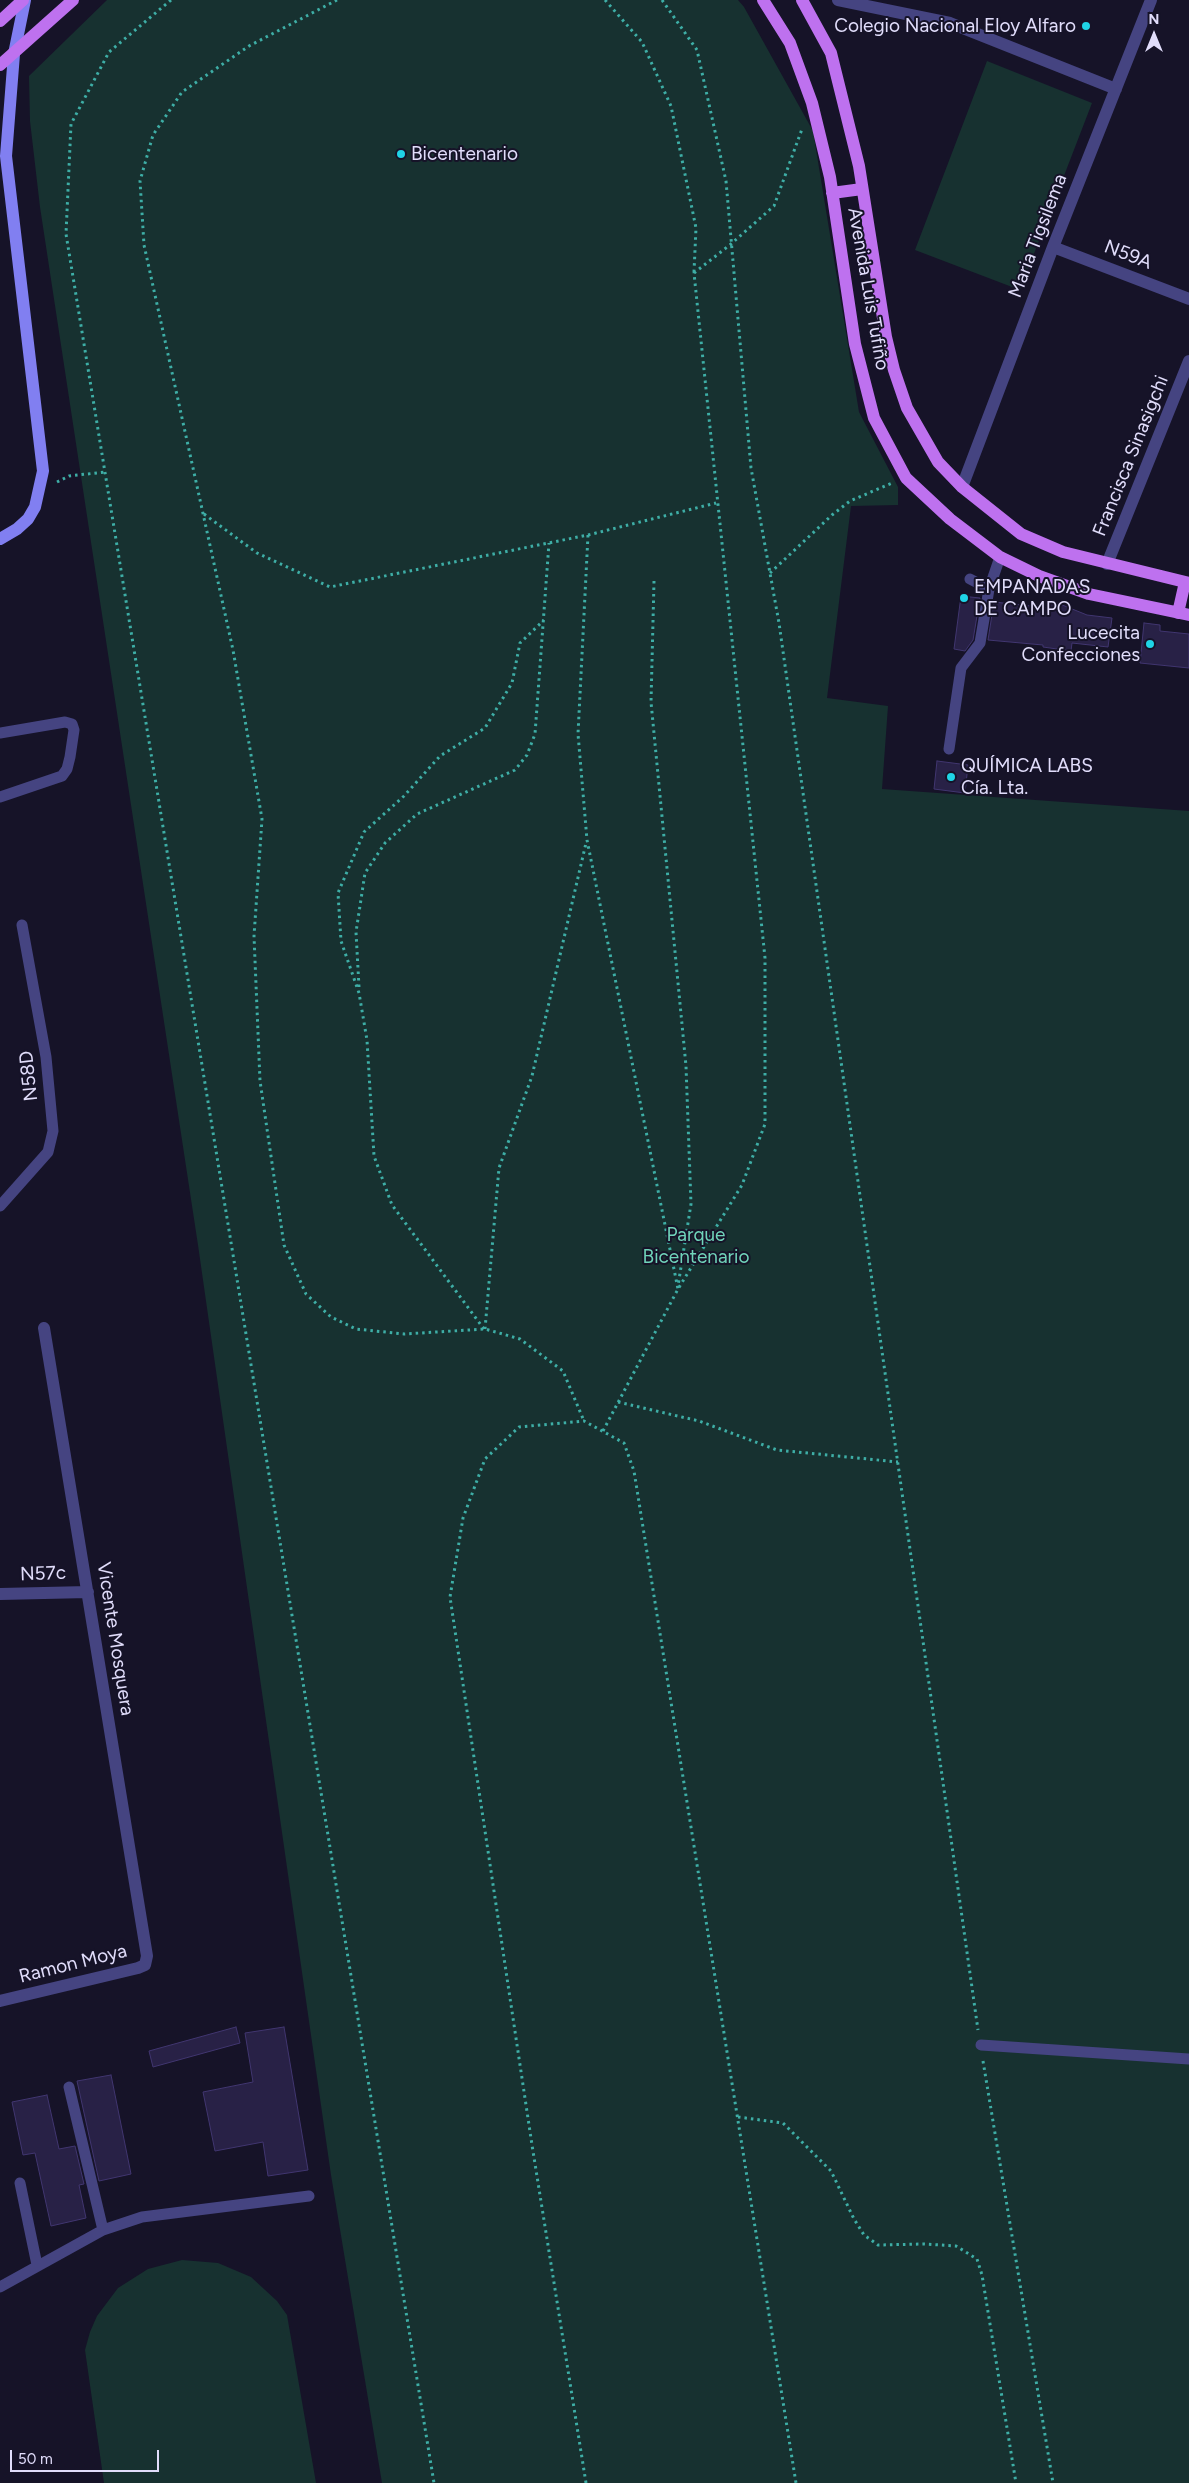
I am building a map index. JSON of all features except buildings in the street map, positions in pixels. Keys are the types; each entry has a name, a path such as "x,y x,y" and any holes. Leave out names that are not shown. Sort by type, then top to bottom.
{"main road":[{"path":"0,21 24,0"},
{"path":"0,65 73,0"},
{"name":"Avenida Luis Tufiño","path":"763,0 790,43 812,103 832,193 854,344 874,418 906,478 950,519 1000,557 1039,576 1089,594 1184,614"},
{"name":"Avenida Luis Tufiño","path":"802,0 831,53 859,166 886,337 894,370 907,408 938,462 962,488 1021,534 1063,552 1187,583"},
{"path":"832,193 862,190"},
{"path":"1184,614 1187,583"}],"street":[{"path":"0,538 17,529 28,519 35,507 43,471 6,156 14,54 24,0"},
{"path":"838,0 950,23 1116,89"},
{"name":"Maria Tigsilema","path":"962,488 1053,247 1152,0"},
{"name":"N59A","path":"1053,247 1189,299"},
{"name":"Francisca Sinasigchi","path":"1107,564 1189,362"},
{"name":"Vicente Mosquera","path":"44,1328 148,1956"},
{"name":"N57c","path":"0,1594 88,1592"},
{"name":"Ramon Moya","path":"1,1997 138,1968 145,1965 148,1956"}],"lane":[{"path":"950,749 961,668 980,643 989,589 1000,557"},
{"path":"970,579 989,589"},
{"path":"0,733 65,722 72,724 74,730 67,769 62,776 0,797"},
{"name":"N58D","path":"0,1206 48,1152 52,1131 46,1057 22,925"},
{"path":"980,2045 1189,2059"},
{"path":"69,2087 103,2230"},
{"path":"20,2183 37,2265"},
{"path":"0,2287 103,2230 142,2217 309,2196"}],"path":[{"path":"171,0 109,52 71,124 66,234 434,2483"},
{"path":"337,0 249,46 182,92 153,135 140,181 144,245 233,650 262,819 254,936 260,1072 284,1245 306,1294 331,1317 356,1329 404,1334 485,1330 520,1339 563,1371 584,1421"},
{"path":"603,1431 678,1289 742,1185 765,1124 765,958 716,503 694,273 696,228 671,106 642,42 605,0"},
{"path":"662,0 697,50 726,181 751,468 780,633 980,2045 1052,2483"},
{"path":"694,273 731,244 774,206 812,103"},
{"path":"38,495 59,480 69,476 105,472"},
{"path":"770,574 832,515 850,501 906,478"},
{"path":"203,514 257,553 330,587 588,535 716,503"},
{"path":"588,535 578,734 587,840 678,1289"},
{"path":"485,1330 392,1205 374,1156 367,1040 359,993 356,932 365,873 385,843 417,814 515,770 527,754 535,734 549,543"},
{"path":"654,581 652,702 686,1066 690,1204 678,1289"},
{"path":"359,993 341,941 338,893 364,832 404,796 440,756 486,728 512,683 520,642 544,620"},
{"path":"485,1330 499,1168 532,1076 587,840"},
{"path":"618,1402 699,1421 777,1450 898,1462"},
{"path":"586,2483 532,2145 450,1597 463,1518 485,1458 519,1427 584,1421 624,1444 634,1471 796,2483"},
{"path":"738,2117 783,2124 831,2171 854,2219 864,2235 878,2245 924,2244 956,2246 977,2259 982,2275 1016,2483"}],"green space":[{"name":"Parque Bicentenario","path":"107,0 738,0 744,7 813,131 859,412 898,487 898,505 851,506 827,698 888,706 882,789 1189,811 1189,2483 382,2483 331,2175 198,1245 40,207 30,121 29,76"},
{"path":"987,61 1092,103 1020,290 915,250"},
{"path":"182,2260 218,2263 251,2277 277,2301 287,2315 316,2483 104,2483 85,2350 90,2332 97,2316 118,2288 148,2269"}],"place":[{"name":"Colegio Nacional Eloy Alfaro","path":"1086,26"},
{"name":"Bicentenario","path":"401,154"},
{"name":"EMPANADAS DE CAMPO","path":"964,598"},
{"name":"Lucecita Confecciones","path":"1150,644"},
{"name":"QUÍMICA LABS Cía. Lta.","path":"951,777"}]}
